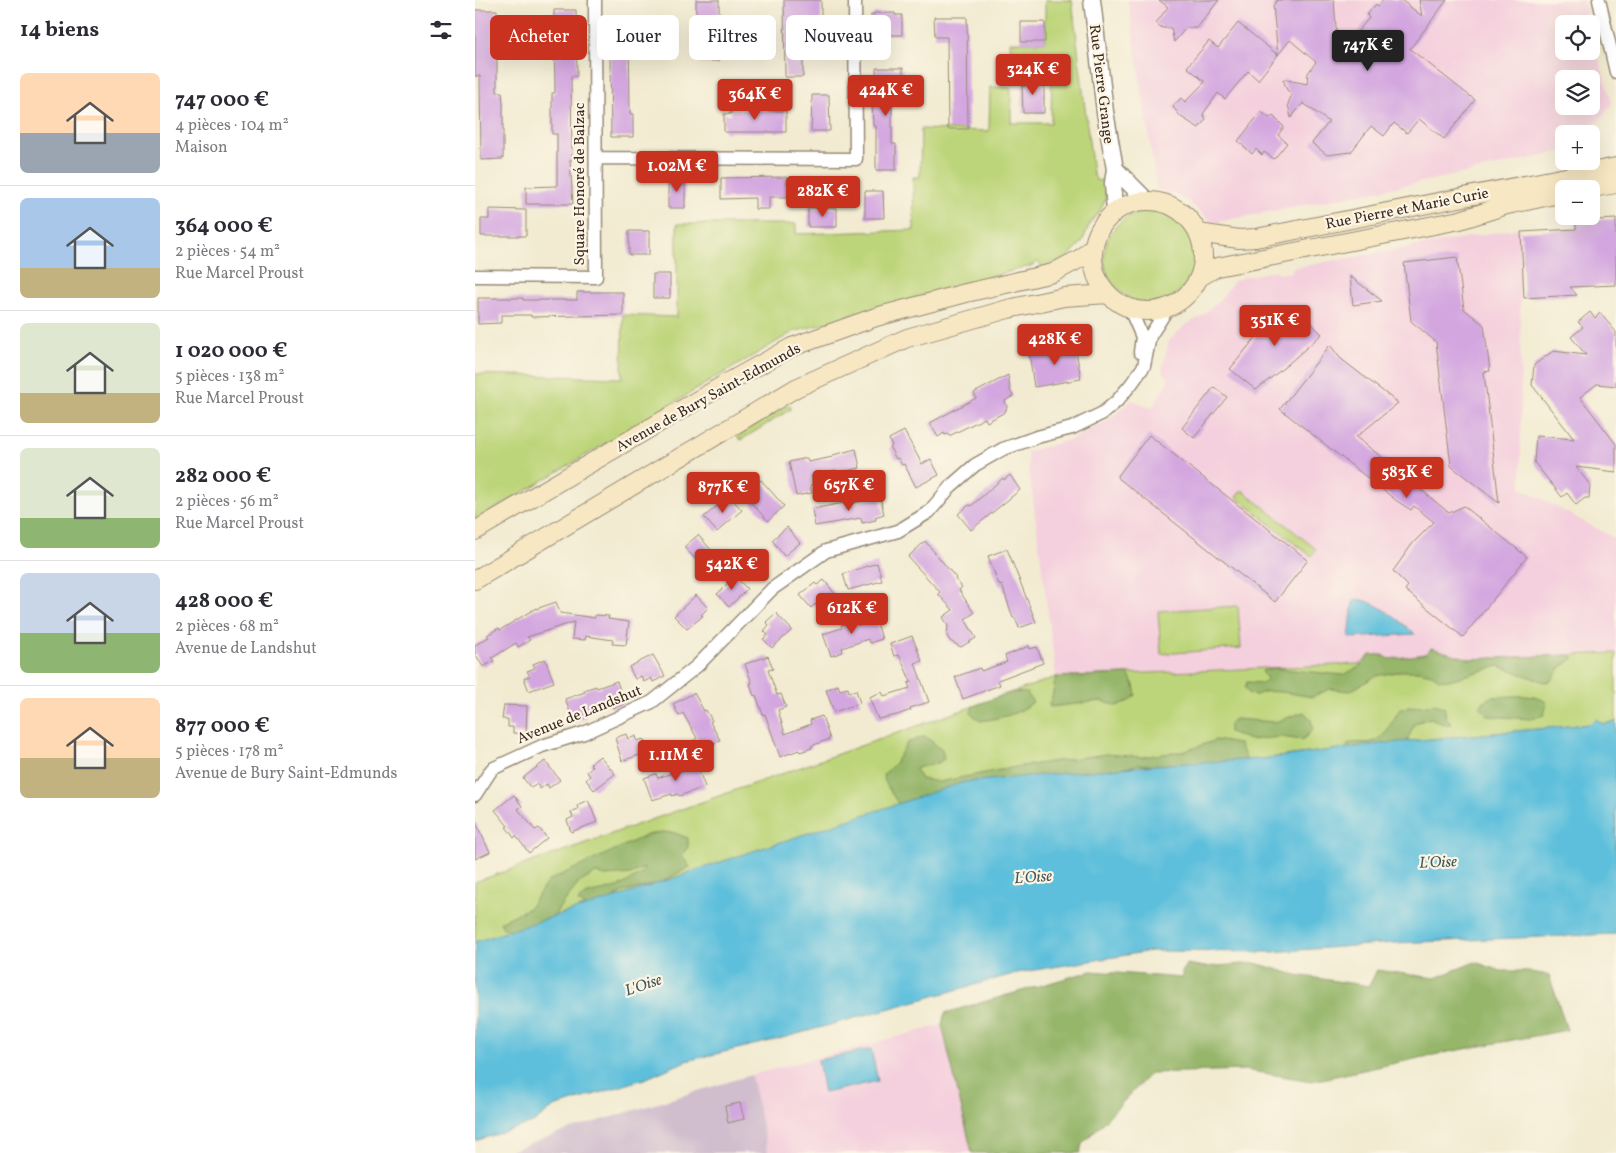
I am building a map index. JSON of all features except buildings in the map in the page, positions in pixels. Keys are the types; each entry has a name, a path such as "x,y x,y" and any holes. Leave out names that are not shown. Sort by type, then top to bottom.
{"main road":[{"name":"Rue Pierre et Marie Curie","path":"1199,233 1239,239 1256,238 1616,167"},
{"path":"1600,187 1616,184"},
{"name":"Rue Pierre et Marie Curie","path":"1200,277 1217,267 1460,220 1507,205 1555,195"},
{"path":"1147,201 1163,202 1177,209 1190,219 1199,233 1203,247 1200,277 1192,290 1181,301 1168,308 1149,312 1131,309 1118,303 1108,294 1098,280 1093,263 1094,246 1101,227 1115,211 1130,204 1147,201"},
{"name":"Avenue de Bury Saint-Edmunds","path":"475,531 792,347 876,317 966,292 1053,273 1081,258 1094,246"},
{"path":"475,580 796,388 907,338 1008,309 1064,297 1108,294"}],"street":[{"name":"Square Honoré de Balzac","path":"475,276 596,277 595,0"},
{"path":"596,158 856,159 855,0"},
{"name":"Rue Pierre Grange","path":"1092,0 1105,112 1115,168 1113,183 1115,211"},
{"path":"1599,0 1616,72"},
{"path":"1115,168 1147,201"},
{"name":"Avenue de Landshut","path":"475,795 492,769 542,746 584,733 652,702 697,666 772,589 826,551 897,530 929,512 951,486 975,466 1003,449 1037,437 1072,428 1103,413 1117,401 1144,366 1150,336 1168,308"},
{"path":"1131,309 1142,337 1138,374"}],"shaded area":[{"path":"1128,0 1582,0 1588,12 1586,15 1555,15 1555,60 1599,60 1612,105 1594,125 1555,125 1555,153 1457,175 1212,223 1187,200 1157,189"},
{"path":"1520,228 1521,488 1616,539 1616,653 1056,677 1027,452 1072,439 1106,422 1132,400 1152,408 1169,379 1162,370 1169,341 1185,325 1199,318 1217,303 1234,281 1277,270 1278,274 1292,272 1292,268"},
{"path":"942,1025 972,1153 768,1153 751,1075"},
{"path":"751,1075 768,1153 505,1153 565,1131"}],"green space":[{"path":"1045,0 1072,0 1093,174 1097,181 1105,179 1106,198 1100,211 1090,223 1082,242 1068,257 1044,268 1037,262 1031,266 793,332 475,521 475,374 622,378 623,315 677,317 677,224 796,224 796,234 914,230 913,177 920,177 921,129 989,131 990,87 1011,88 1011,123 1051,123 1052,66 1012,65 1010,42 1045,42"},
{"path":"1150,211 1168,214 1183,224 1193,239 1196,257 1193,275 1183,290 1168,300 1150,303 1132,300 1117,290 1107,275 1104,257 1107,239 1117,224 1132,214"},
{"path":"790,405 791,409 741,440 737,437 786,406"},
{"path":"1242,490 1316,549 1311,556 1236,497"},
{"path":"1238,606 1241,648 1161,654 1158,611"},
{"path":"1431,648 1470,659 1569,655 1574,658 1561,667 1551,681 1544,682 1499,666 1449,680 1439,679 1432,674 1418,671 1401,671 1376,676 1350,691 1330,689 1313,697 1276,692 1264,692 1253,695 1249,694 1245,688 1247,682 1264,683 1267,679 1262,671 1272,668 1343,675 1359,667 1370,655 1382,655 1390,659 1425,654"},
{"path":"1616,653 1616,722 1603,724 1596,720 1590,724 1378,744 1262,759 1167,764 1032,775 824,828 615,898 475,942 475,882 1056,677"},
{"path":"1128,674 1134,685 1136,695 1129,701 1116,706 1102,701 1050,707 1049,704 1056,677"},
{"path":"1012,692 1027,693 1033,702 1015,713 994,719 980,721 971,713 973,706"},
{"path":"1529,696 1536,697 1547,703 1544,715 1531,719 1488,716 1480,708 1484,701 1492,697"},
{"path":"1435,704 1444,707 1446,717 1451,724 1443,724 1431,718 1415,723 1402,752 1355,758 1347,744 1369,743 1382,737 1401,708"},
{"path":"1304,712 1311,719 1313,730 1302,740 1281,737 1250,740 1229,732 1229,724 1235,719 1275,722"},
{"path":"925,736 942,750 944,759 936,764 915,769 921,779 939,782 1015,767 1106,754 1142,757 1185,751 1216,740 1239,744 1246,758 1231,773 1138,764 1120,770 901,808 883,775 895,763 907,743"},
{"path":"662,832 675,833 688,838 688,847 682,855 690,867 660,883 623,892 594,911 578,902 581,898 621,885 643,873 644,868 631,874 606,876 596,873 579,883 559,908 548,927 522,933 503,928 500,922 529,908 548,881 647,835"},
{"path":"1475,962 1501,971 1525,971 1549,975 1567,1030 1443,1053 1312,1081 1245,1070 1151,1073 1082,1144 1080,1153 972,1153 942,1025 945,1013 1091,971 1182,978 1182,972 1187,964 1205,967 1255,963 1296,975 1369,986 1377,970 1435,978"}],"water":[{"path":"1357,599 1372,603 1415,634 1349,638 1353,602"},
{"name":"L'Oise","path":"1596,719 1603,724 1616,722 1616,934 1395,943 1272,952 1151,951 1017,973 779,1039 686,1061 647,1078 554,1107 533,1123 475,1141 475,942 615,898 964,782 1167,764 1262,759 1378,744 1590,724"},
{"path":"871,1049 878,1081 824,1093 818,1060"}]}
